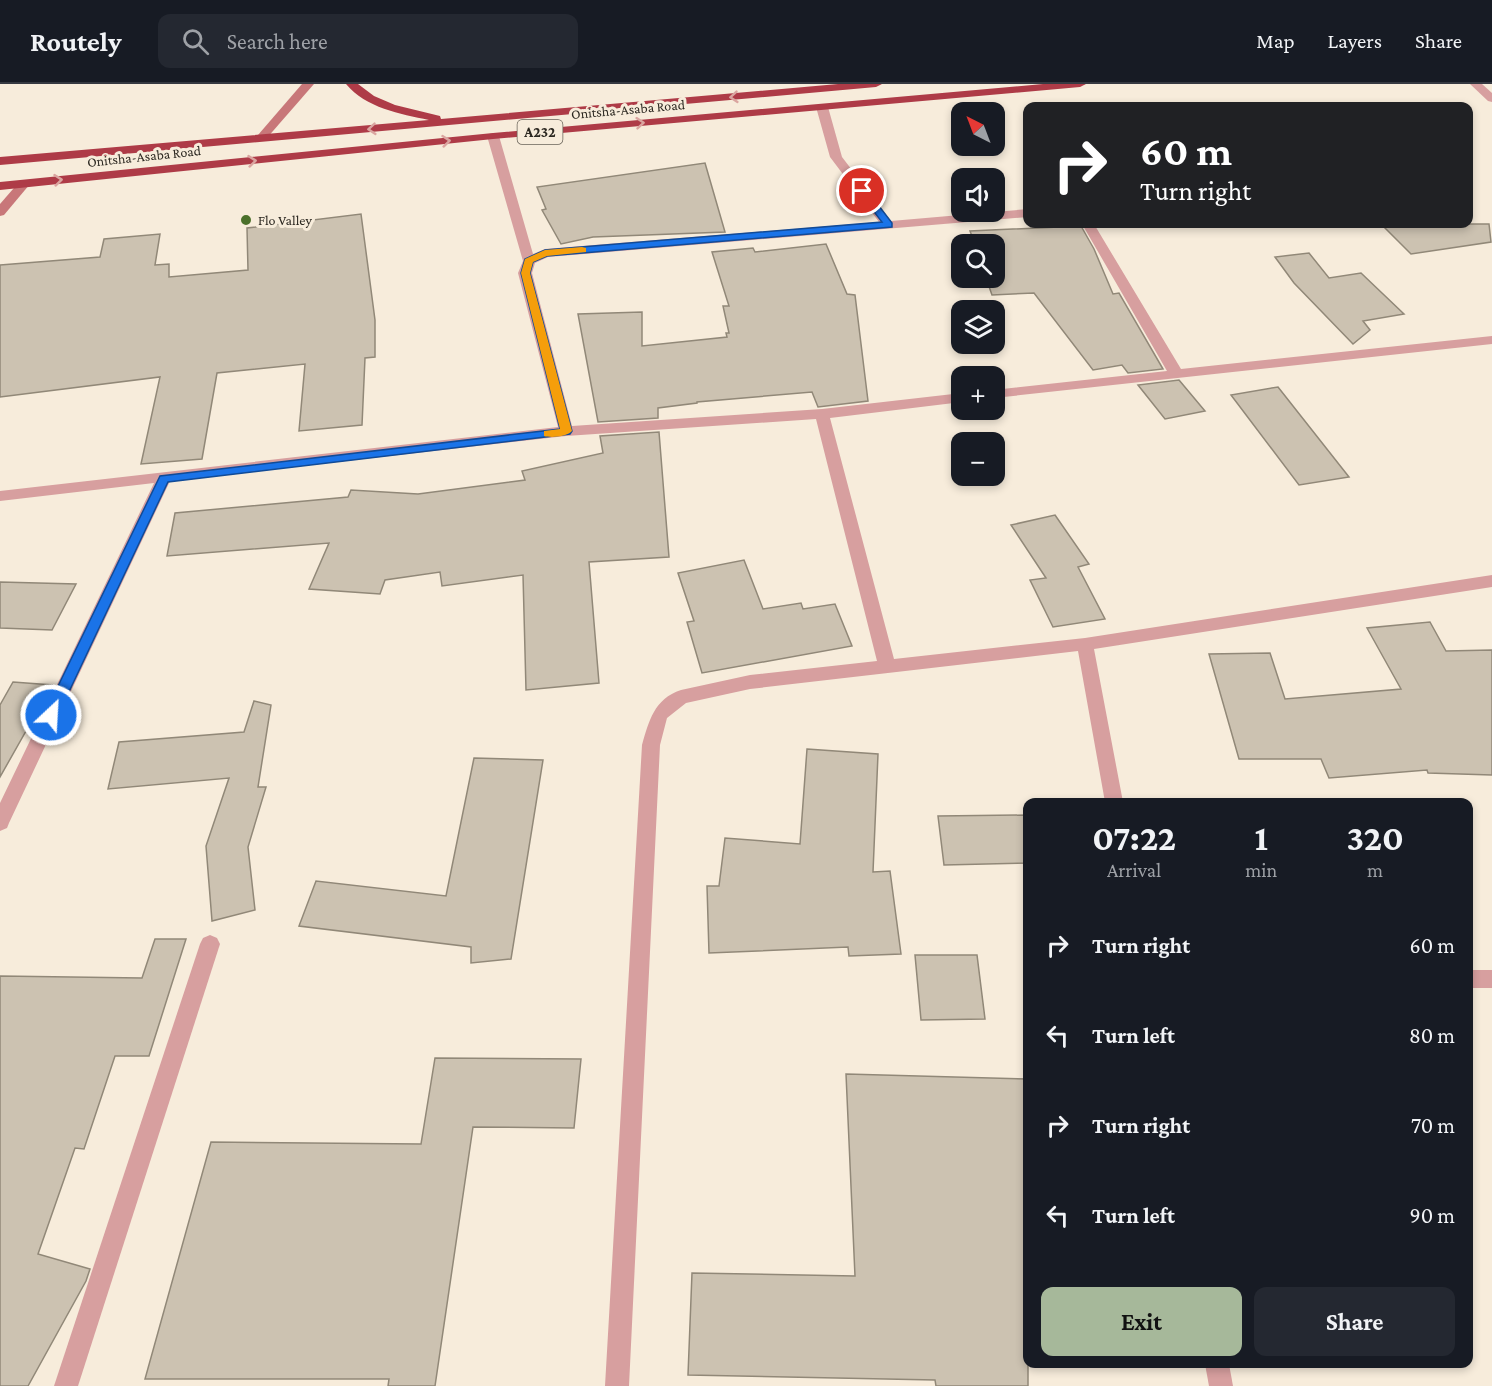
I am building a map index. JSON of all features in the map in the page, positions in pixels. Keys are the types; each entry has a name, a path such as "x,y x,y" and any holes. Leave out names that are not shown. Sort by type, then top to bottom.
{"highway":[{"path":"352,84 369,97 401,110 456,122"},
{"name":"A232","path":"0,161 876,84"},
{"name":"Onitsha-Asaba Road","path":"0,186 493,136 1080,84"}],"street":[{"path":"262,137 308,84"},
{"path":"1476,84 1492,99"},
{"path":"822,107 837,157 888,225"},
{"path":"493,136 529,261 525,273 566,431"},
{"path":"0,212 24,184"},
{"path":"529,261 545,253 1023,213"},
{"path":"1090,228 1175,372"},
{"path":"1005,393 1175,372 1492,340"},
{"path":"0,496 566,431 822,414 951,399"},
{"path":"822,414 887,665"},
{"path":"0,822 164,478"},
{"path":"616,1386 651,745 659,715 681,697 750,681 1085,644 1492,581"},
{"path":"1085,644 1113,798"},
{"path":"66,1386 210,944"},
{"path":"1473,980 1492,979"},
{"path":"1218,1368 1221,1386"}],"building":[{"path":"705,163 725,232 593,237 561,244 542,210 546,209 537,187"},
{"path":"361,214 375,320 375,357 365,358 362,425 299,431 305,364 217,373 202,459 141,464 160,377 0,397 0,265 100,257 104,239 160,234 155,265 169,264 169,277 248,270 247,228"},
{"path":"1473,224 1489,224 1491,242 1411,254 1385,228 1473,228"},
{"path":"1082,228 1094,249 1113,294 1119,293 1163,369 1128,373 1122,365 1093,370 1034,293 992,295 990,288 1005,288 1005,234 971,234 970,231"},
{"path":"826,244 847,294 855,295 868,401 818,407 812,392 697,402 658,408 658,418 598,422 578,314 642,312 642,346 727,337 726,333 729,333 723,306 729,306 712,252 753,248 755,252"},
{"path":"1309,253 1329,278 1361,273 1404,314 1363,321 1370,330 1353,344 1294,283 1275,257"},
{"path":"1179,380 1205,411 1165,419 1138,385"},
{"path":"1278,387 1349,477 1299,485 1231,395"},
{"path":"659,432 669,557 589,562 599,683 526,690 523,575 442,586 440,572 385,580 380,594 309,589 329,543 167,556 175,513 348,497 351,490 418,494 525,480 522,471 603,453 600,436"},
{"path":"1055,515 1089,564 1078,567 1105,619 1053,627 1030,580 1046,578 1011,525"},
{"path":"744,560 763,609 801,603 803,609 835,604 852,646 702,673 687,622 694,621 678,573"},
{"path":"0,582 76,584 52,630 0,628"},
{"path":"1430,622 1446,651 1492,650 1492,775 1428,773 1427,770 1329,778 1321,759 1239,759 1209,654 1270,653 1285,699 1401,689 1367,628"},
{"path":"13,682 52,685 0,777 0,705"},
{"path":"254,701 271,705 258,787 266,787 248,847 255,910 212,921 206,846 229,778 108,789 119,742 244,732"},
{"path":"807,749 878,754 873,872 890,871 901,954 849,956 848,947 709,953 707,886 719,886 725,838 800,844"},
{"path":"474,758 543,760 511,959 471,963 471,947 299,926 316,881 446,896"},
{"path":"1023,815 1023,863 944,865 938,816"},
{"path":"155,939 186,939 149,1056 115,1056 84,1149 75,1148 38,1254 90,1269 86,1281 28,1386 0,1386 0,976 142,978"},
{"path":"915,955 977,955 985,1019 921,1020"},
{"path":"435,1058 581,1059 574,1128 473,1127 435,1386 388,1386 389,1379 145,1379 211,1142 421,1144"},
{"path":"846,1074 1023,1079 1023,1368 1028,1368 1028,1386 936,1386 935,1380 688,1375 692,1273 855,1276"}],"slow traffic":[{"path":"548,434 566,431 525,273 529,261 545,253 582,250"}],"place":[{"name":"Flo Valley","path":"246,220"}],"route":[{"path":"51,715 164,478 566,431 525,273 529,261 545,253 888,225 862,191"}]}
